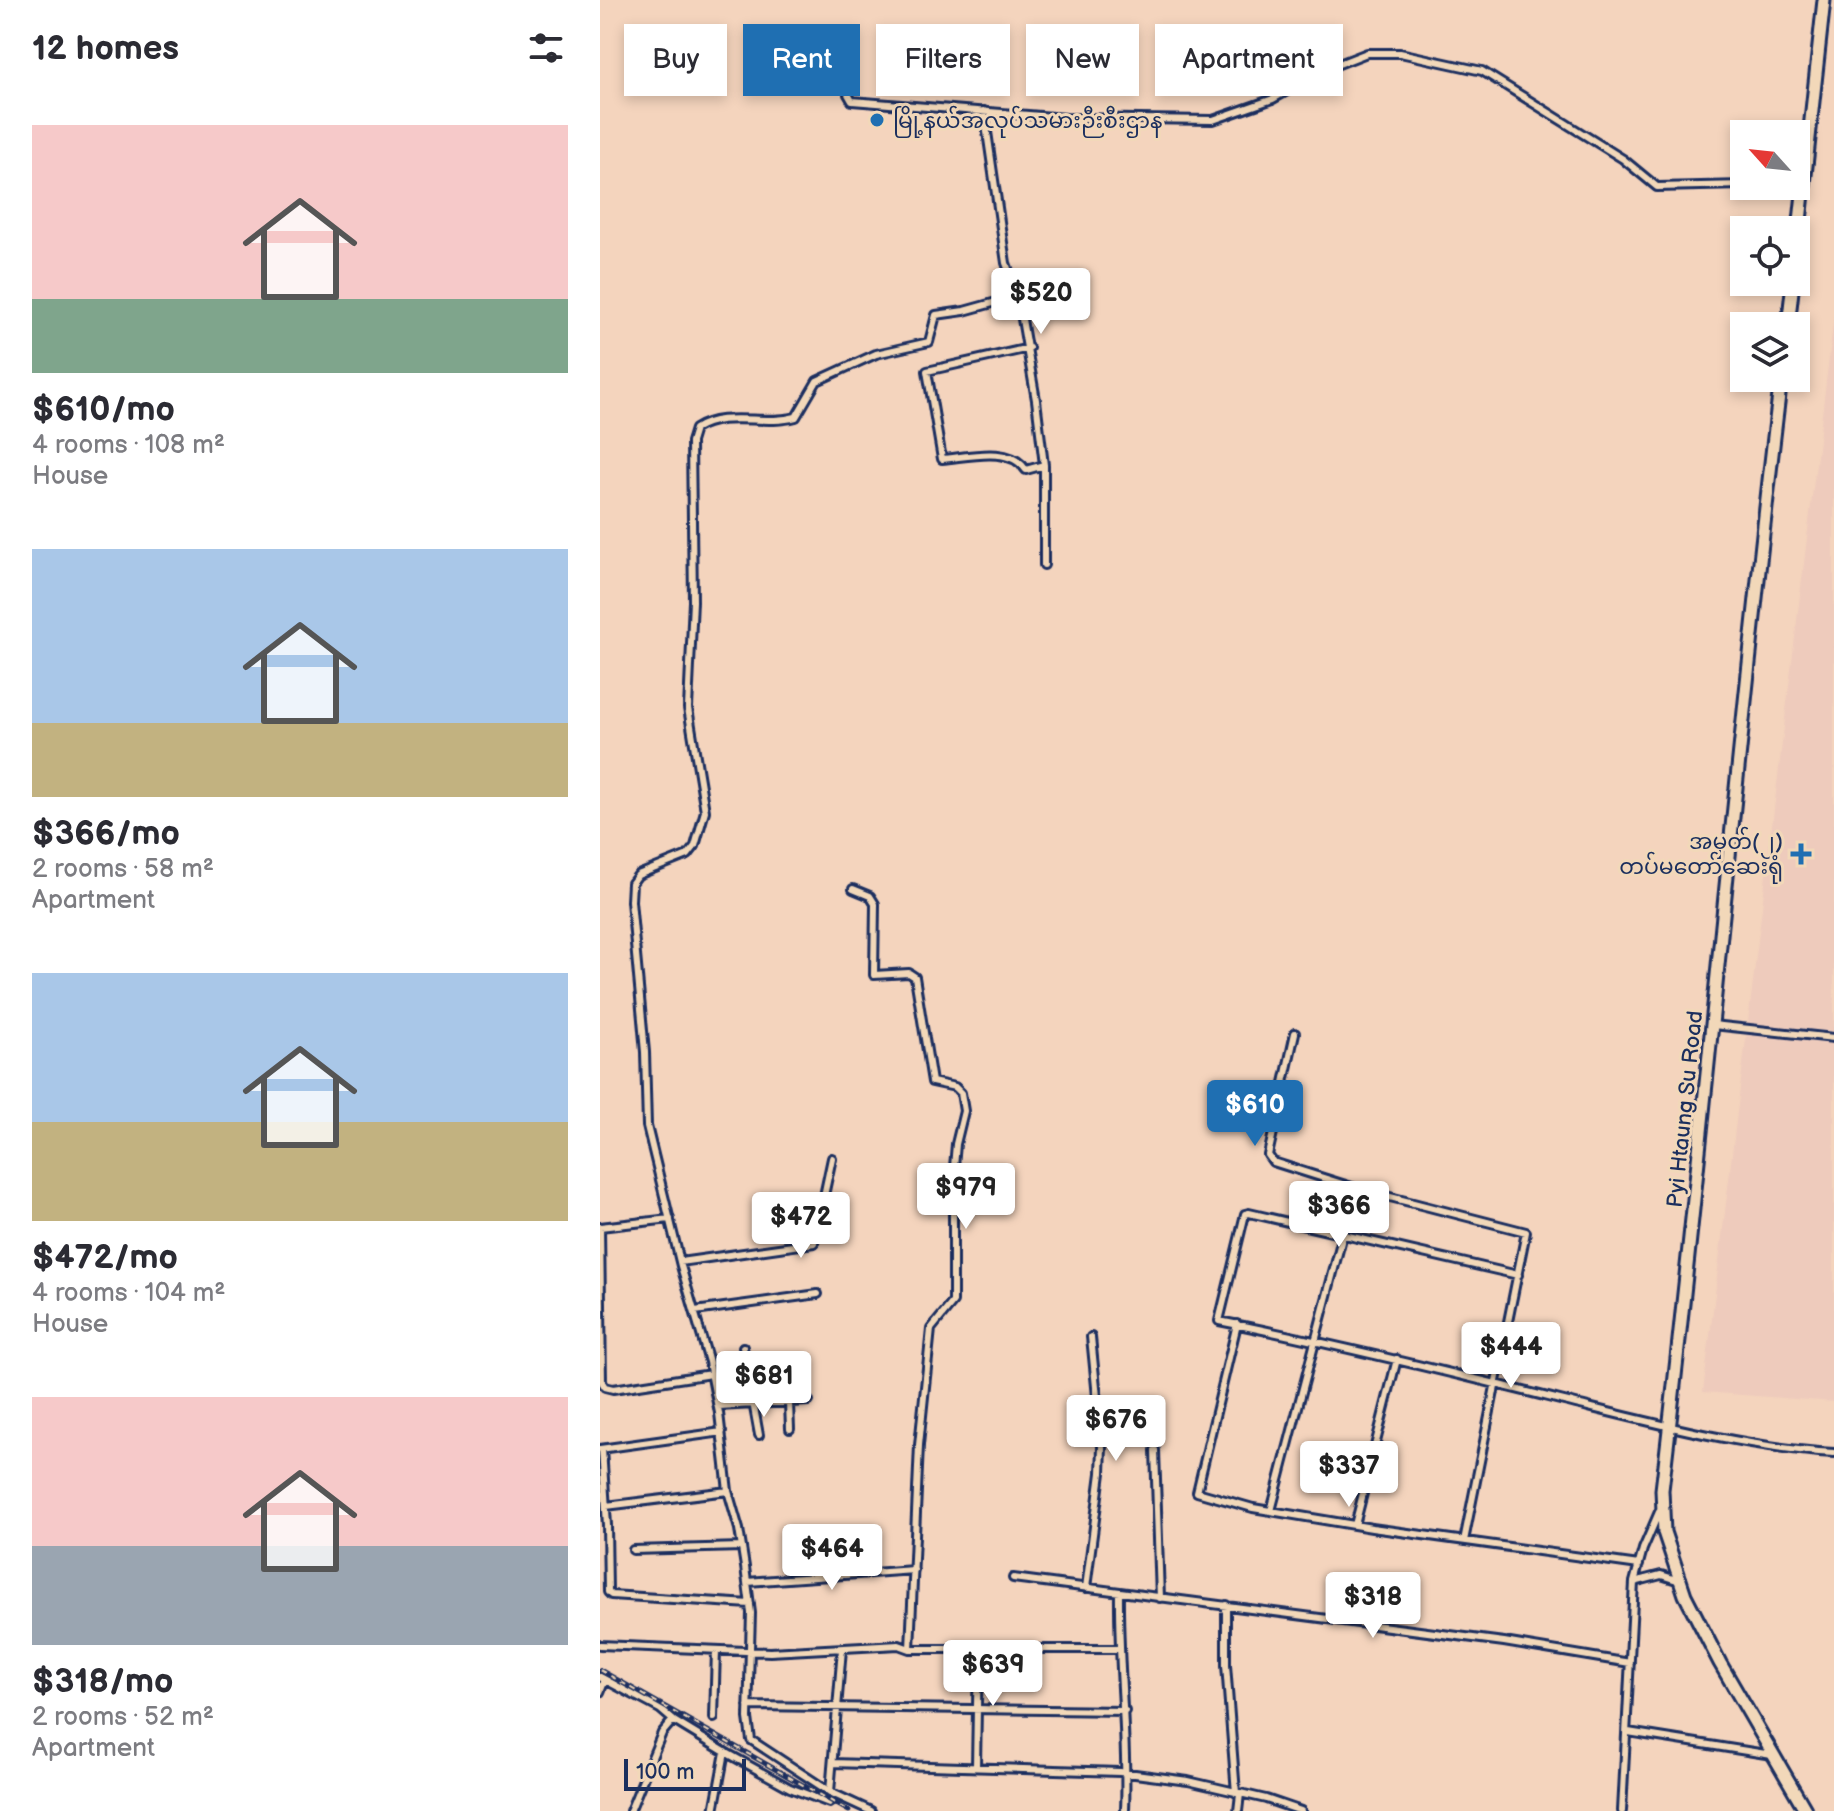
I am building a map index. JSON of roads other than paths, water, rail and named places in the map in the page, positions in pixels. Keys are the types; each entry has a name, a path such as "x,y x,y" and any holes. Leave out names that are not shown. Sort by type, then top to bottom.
{"highway":[{"path":"1808,120 1824,0"},
{"name":"Pyi Htaung Su Road","path":"1779,392 1663,1504 1664,1532 1680,1581 1720,1663 1806,1811"}],"street":[{"path":"849,96 852,101 1066,118 1213,120 1273,99 1326,69 1367,53 1400,53 1482,71 1623,159 1657,187 1730,185"},
{"path":"984,111 1006,263 1018,296 1029,348 1044,465 1044,565"},
{"path":"871,1811 830,1792 755,1745 749,1733 751,1652 747,1582 728,1491 722,1432 711,1374 647,1126 645,1052 632,883 638,875 680,858 695,846 705,811 688,708 693,601 691,447 695,429 717,420 756,421 796,417 817,381 876,354 929,342 936,315 964,311 1018,296"},
{"path":"1029,348 927,371 942,459 1004,455 1021,462 1026,470 1044,465"},
{"path":"853,889 870,896 875,904 874,975 909,973 915,977 932,1082 955,1087 961,1093 964,1111 956,1144 953,1178 953,1302 931,1329 926,1371 919,1445 910,1649"},
{"path":"1713,1025 1834,1038"},
{"path":"1295,1033 1268,1155 1273,1162 1355,1188 1526,1232 1464,1541"},
{"path":"680,1262 814,1243 832,1158"},
{"path":"1271,1511 1355,1188"},
{"path":"1518,1275 1245,1214 1219,1321 1397,1359 1670,1427 1802,1451 1834,1453"},
{"path":"670,1219 600,1227 602,1382 605,1387 613,1389 711,1374"},
{"path":"695,1311 818,1294"},
{"path":"1237,1324 1197,1492 1271,1511 1355,1525 1639,1565"},
{"path":"1086,1588 1102,1447 1091,1337"},
{"path":"743,1347 759,1435"},
{"path":"1355,1525 1397,1359"},
{"path":"718,1406 809,1401"},
{"path":"789,1403 790,1429"},
{"path":"722,1432 601,1449 608,1592 611,1595 750,1604"},
{"path":"1155,1450 1160,1598"},
{"path":"606,1506 728,1491"},
{"path":"1622,1811 1634,1582 1663,1504"},
{"path":"633,1550 742,1547"},
{"path":"747,1582 914,1570"},
{"path":"1634,1582 1661,1575 1680,1581"},
{"path":"1013,1578 1490,1640 1630,1663"},
{"path":"1119,1593 1118,1649 1125,1711 1127,1773 1125,1811"},
{"path":"1226,1605 1226,1665 1238,1811"},
{"path":"600,1645 751,1652 899,1645 910,1649 1118,1649"},
{"path":"976,1767 978,1648"},
{"path":"600,1692 602,1678 660,1709 725,1752 829,1807 842,1649"},
{"path":"714,1718 716,1650"},
{"path":"748,1706 1125,1711"},
{"path":"630,1811 662,1733 673,1720"},
{"path":"1628,1732 1775,1756"},
{"path":"714,1811 725,1752"},
{"path":"833,1763 1127,1773 1188,1781 1301,1811"}],"railway":[{"path":"600,1670 849,1811"}],"place":[{"name":"မြို့နယ်အလုပ်သမားဉီးစီးဌာန","path":"877,120"},
{"name":"အမှတ်(၂) တပ်မတော်ဆေးရုံ","path":"1801,854"}]}
